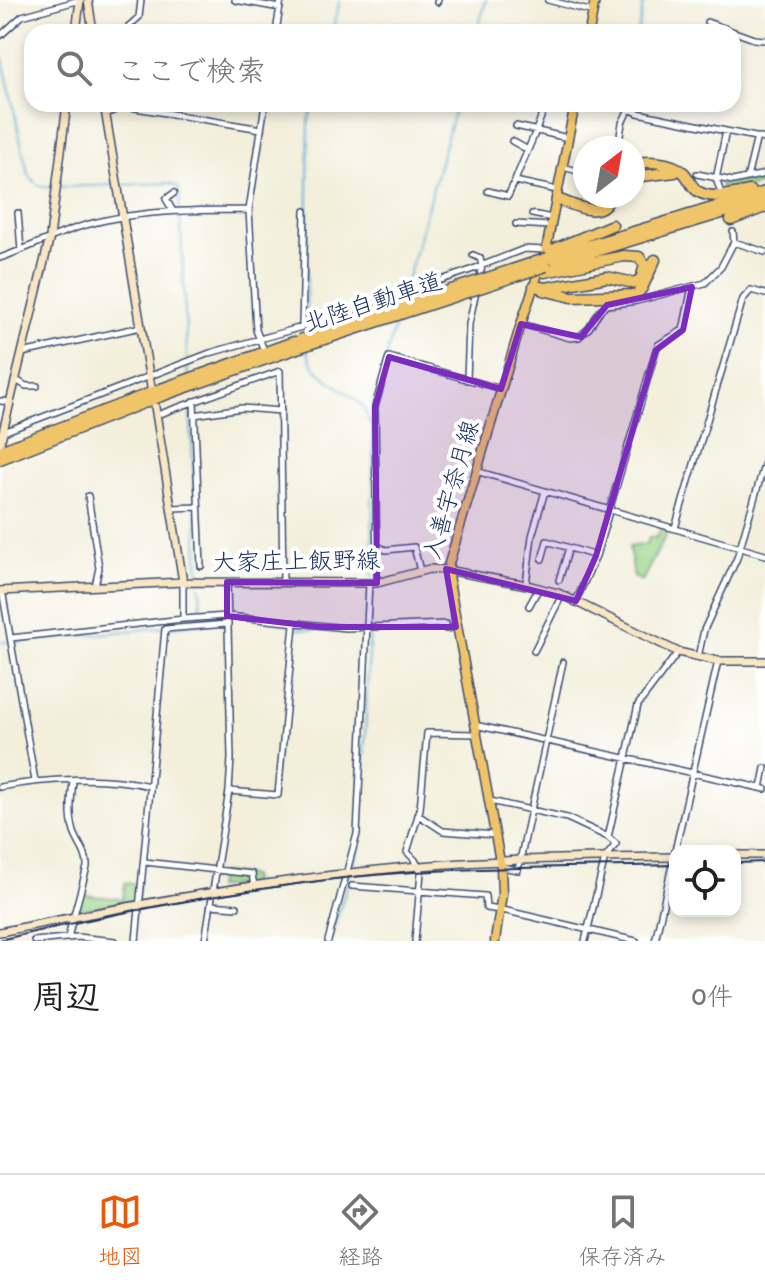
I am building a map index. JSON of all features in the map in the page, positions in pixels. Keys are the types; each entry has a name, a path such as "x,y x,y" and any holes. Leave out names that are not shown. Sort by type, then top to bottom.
{"highway":[{"path":"645,161 679,169 694,189 711,196 765,190"},
{"path":"645,175 670,171 677,173 681,183"},
{"name":"北陸自動車道","path":"0,451 174,384 547,259 765,190"},
{"path":"558,195 573,200"},
{"name":"北陸自動車道","path":"547,259 765,200"},
{"path":"731,220 765,207"},
{"path":"547,259 612,225"},
{"path":"534,286 546,288 607,277 634,283 641,279 645,265 639,257 631,256 547,259"},
{"path":"534,286 572,297 630,296 640,292 656,263"},
{"name":"北陸自動車道","path":"0,459 300,344"}],"main road":[{"path":"591,24 595,0"},
{"name":"入善宇奈月線","path":"495,941 500,911 500,864 447,570 521,324 547,259 573,112"}],"street":[{"path":"0,36 22,16 80,0 77,24"},
{"path":"88,0 92,24"},
{"path":"133,24 139,17 141,0"},
{"path":"235,0 280,8"},
{"path":"277,24 281,0"},
{"path":"548,0 593,12"},
{"path":"707,22 713,24"},
{"path":"741,34 765,40"},
{"path":"0,444 50,237 66,112"},
{"path":"110,112 106,114 151,387"},
{"path":"164,112 261,129"},
{"path":"263,348 257,339 249,210 264,112"},
{"path":"488,191 508,196 538,132 543,112"},
{"path":"620,136 628,112"},
{"path":"642,112 765,139"},
{"path":"516,126 568,138"},
{"path":"720,190 716,179 726,131"},
{"path":"747,178 757,137"},
{"path":"512,141 528,150"},
{"path":"562,167 573,170"},
{"path":"697,174 733,181 765,174"},
{"path":"515,181 558,195"},
{"path":"173,211 166,199 174,193"},
{"path":"0,258 79,227 123,218 173,211 249,210"},
{"path":"302,327 305,211"},
{"path":"18,213 21,250"},
{"path":"532,214 552,222"},
{"path":"516,224 552,222"},
{"path":"521,324 570,338 579,337 607,305 637,301 711,279 734,242 733,232"},
{"path":"734,242 765,252"},
{"path":"2,433 210,353 302,327 524,249 547,259"},
{"path":"467,380 469,324 482,266 480,258 473,255"},
{"path":"576,601 596,556 656,350 658,345 683,330 692,287"},
{"path":"675,528 743,299 751,290 765,294"},
{"path":"22,353 141,327"},
{"path":"328,941 357,834 367,626 376,545 375,407 389,357 501,389"},
{"path":"183,619 183,582 155,411 280,371 283,583"},
{"path":"16,380 26,386 37,386"},
{"path":"0,401 10,402"},
{"path":"194,401 201,566"},
{"path":"194,415 242,408 281,411"},
{"path":"698,657 704,630 740,547 765,462"},
{"path":"476,471 765,555"},
{"path":"526,584 532,536 545,491"},
{"path":"88,496 99,568 95,586"},
{"path":"171,508 198,507"},
{"path":"542,559 547,541 596,556"},
{"path":"376,545 386,550 414,547 420,571"},
{"path":"559,580 569,548"},
{"name":"大家庄上飯野線","path":"1,590 183,582 373,583 420,571 447,570 526,584 562,595 678,652 718,661 765,661"},
{"path":"205,941 229,791 227,582"},
{"path":"529,606 539,588"},
{"path":"1,590 35,781"},
{"path":"534,651 562,595"},
{"path":"11,638 183,619 321,627 446,624 446,629 456,627"},
{"path":"136,941 165,629 227,620"},
{"path":"229,791 278,795 294,624"},
{"path":"608,837 638,705 678,652"},
{"path":"677,845 718,661"},
{"path":"519,861 563,662"},
{"path":"415,941 421,872 407,852 418,815 427,733 475,730 547,740 763,788 765,768"},
{"path":"0,787 35,781 109,781 149,786"},
{"path":"68,937 88,861 75,836 70,817 73,781"},
{"path":"489,801 567,818 608,837 616,844 605,858 585,941"},
{"path":"418,815 443,831 495,835"},
{"path":"0,932 139,905 348,874 418,866 669,854"},
{"path":"741,855 765,855"},
{"path":"145,862 252,874 254,887"},
{"path":"655,941 669,880"},
{"path":"352,886 485,896 486,908 636,941"},
{"path":"211,905 237,907"},
{"path":"34,941 68,937 115,941"}],"highlighted area":[{"path":"692,287 683,330 656,350 596,556 576,601 446,569 456,627 321,627 227,616 227,582 377,583 375,407 389,357 501,389 521,324 581,337 607,305"}],"green space":[{"path":"765,176 765,184 723,192 720,183 736,183"},
{"path":"662,527 669,529 642,581 634,577 629,547 647,544 649,537 656,538"},
{"path":"220,873 251,876 252,883 216,888"},
{"path":"125,883 139,885 137,900 78,910 82,895 123,899"}],"waterway":[{"path":"334,24 340,0"},
{"path":"479,24 486,0"},
{"path":"640,24 644,0"},
{"path":"0,46 28,174 39,185 54,188"},
{"path":"760,114 765,86"},
{"path":"306,323 311,112"},
{"path":"401,303 454,112"},
{"path":"120,185 170,183 179,188 188,376"},
{"path":"60,187 114,185"},
{"path":"373,404 396,321"},
{"path":"307,349 315,367 362,406 370,425"},
{"path":"190,407 195,504"},
{"path":"372,579 373,410"},
{"path":"196,511 199,580"},
{"path":"200,586 201,623"},
{"path":"352,870 360,844 372,586"},
{"path":"0,642 225,621"},
{"path":"296,629 365,632"},
{"path":"371,632 438,629"},
{"path":"334,927 350,876"}],"railway":[{"path":"741,863 765,862"},
{"path":"0,940 193,900 356,877 493,869 669,865"}]}
